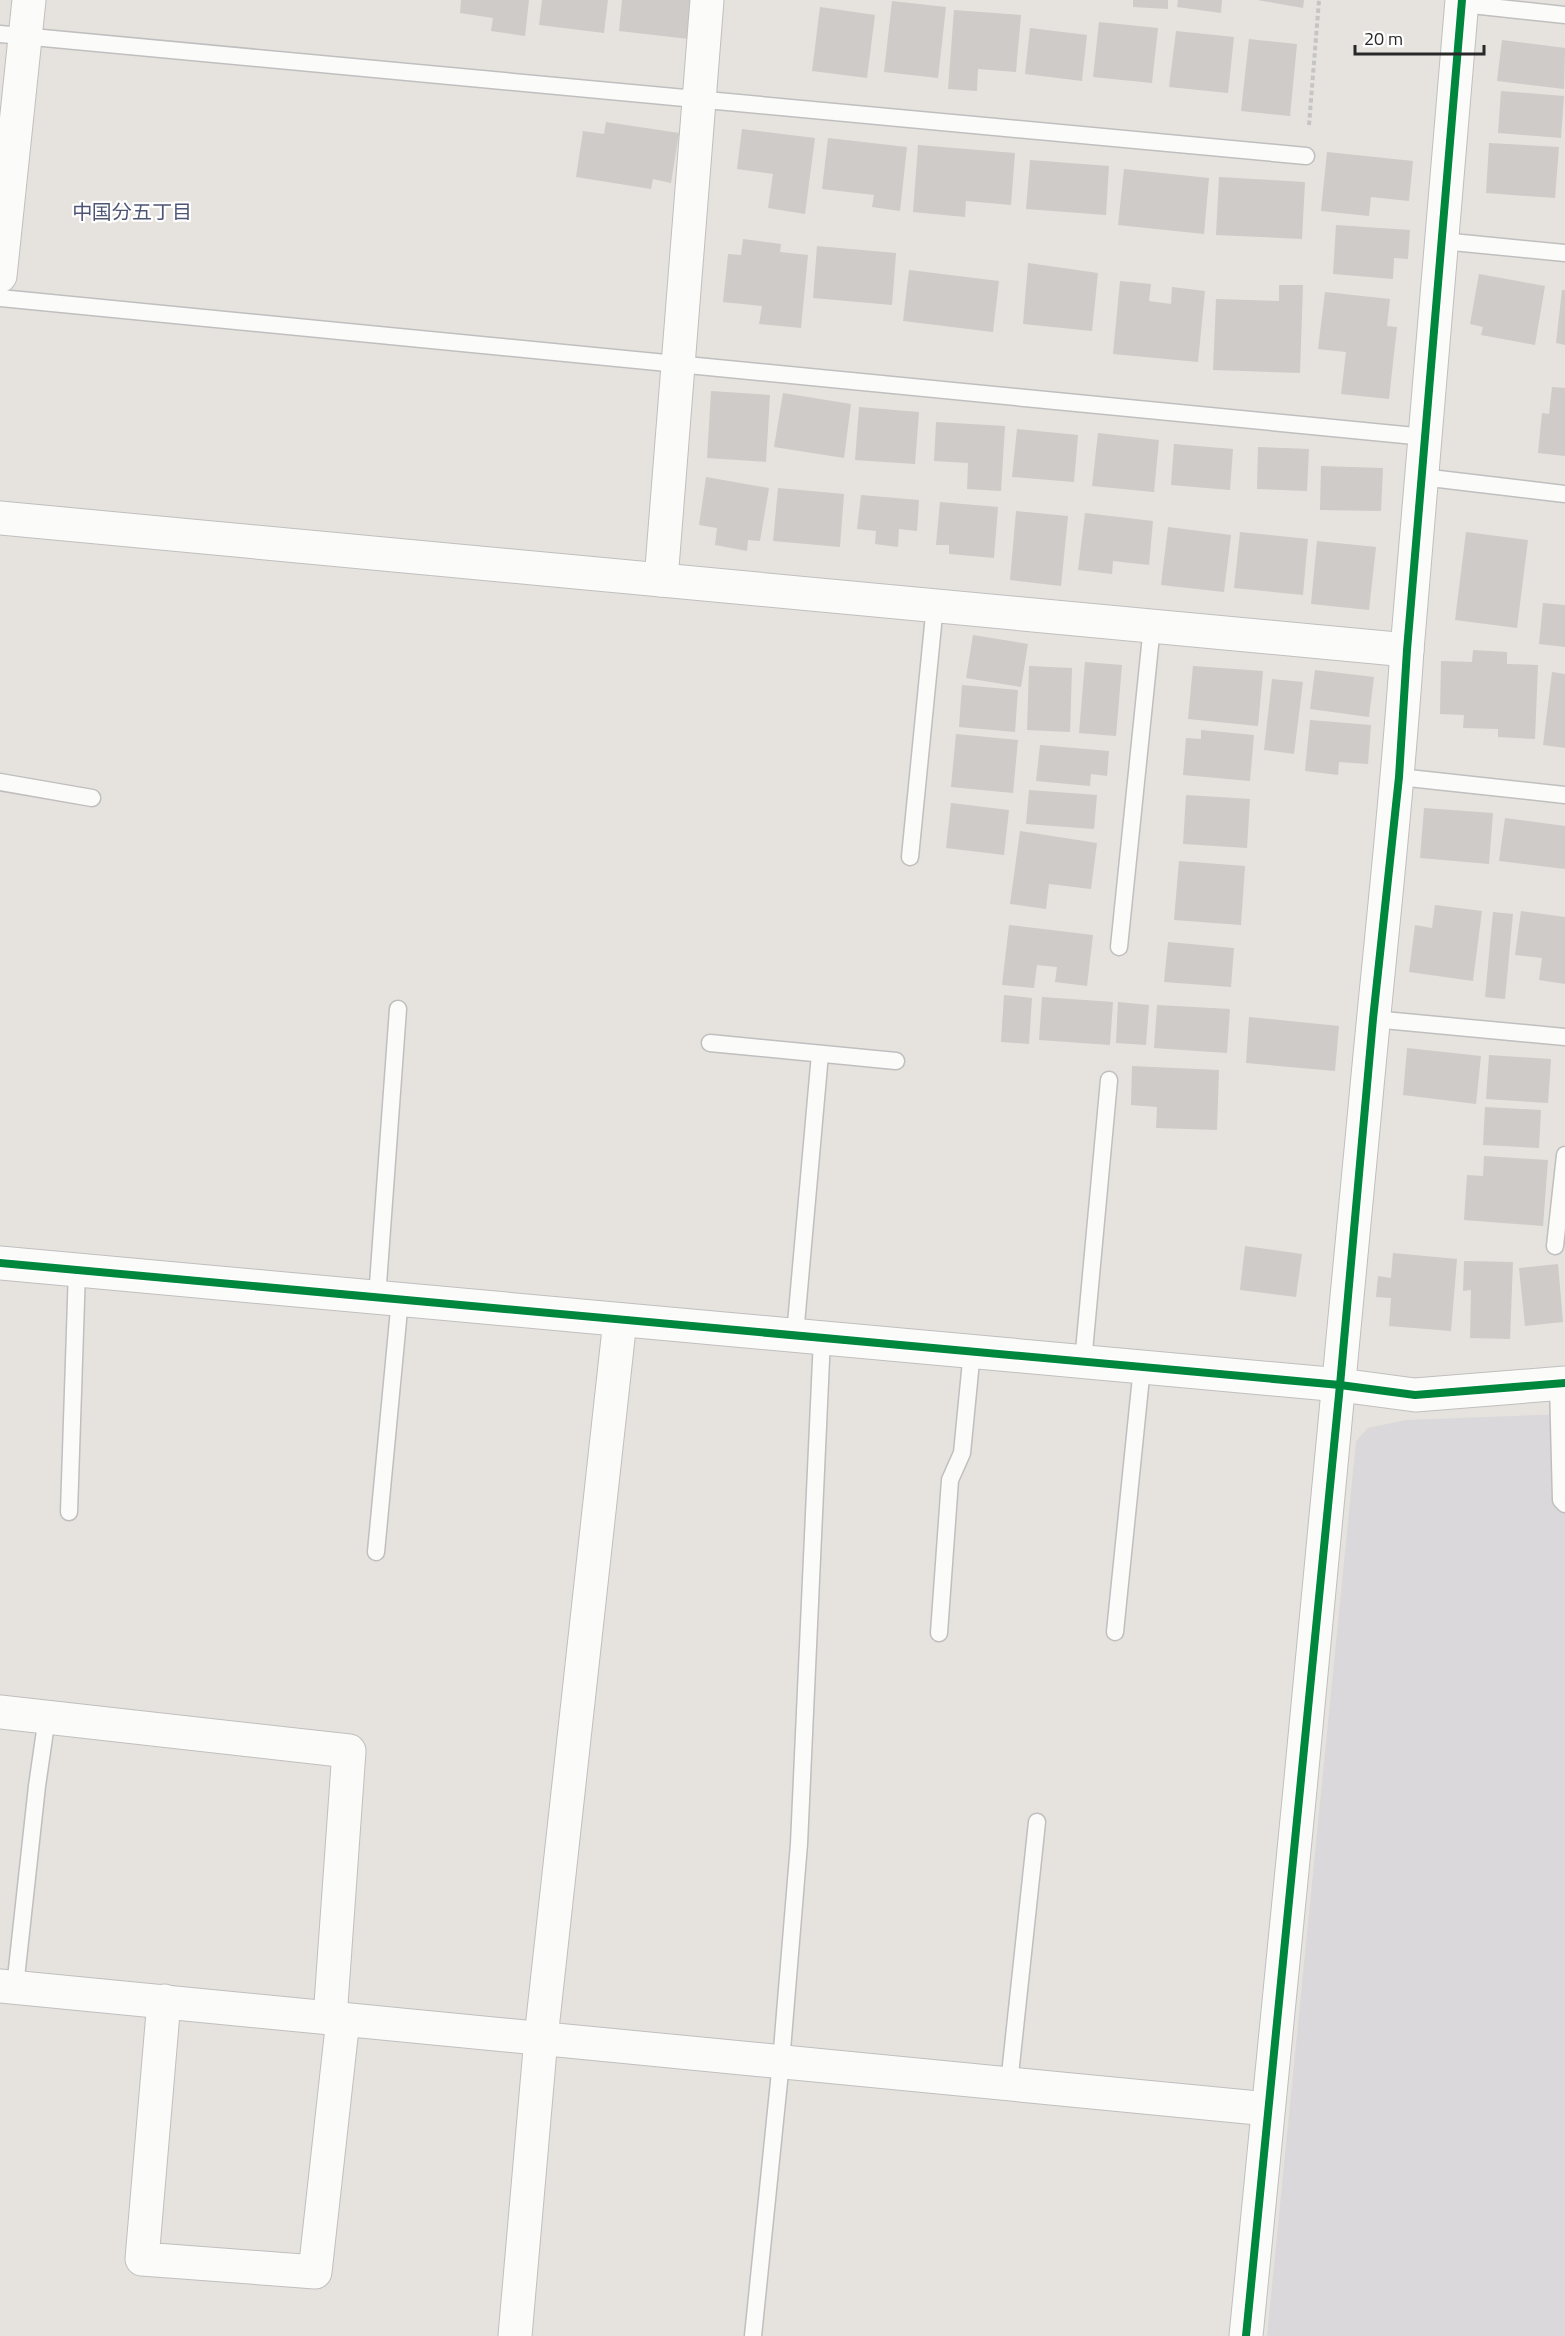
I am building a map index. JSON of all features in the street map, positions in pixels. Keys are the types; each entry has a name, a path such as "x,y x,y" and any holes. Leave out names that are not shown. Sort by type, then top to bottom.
{"street":[{"path":"0,276 12,35 29,0"},
{"path":"661,580 707,0"},
{"path":"1246,2336 1340,1385 1373,1019 1399,777 1407,650 1462,2"},
{"path":"0,518 1407,650"},
{"path":"0,1263 1340,1385 1415,1395 1561,1383"},
{"path":"515,2336 542,2038 620,1320"},
{"path":"0,1712 349,1751 337,2018 315,2272 142,2259 164,2001"},
{"path":"8,1987 1268,2109"}],"lane":[{"path":"1462,2 1565,15"},
{"path":"12,35 1306,156"},
{"path":"1442,241 1565,253"},
{"path":"0,298 1425,437"},
{"path":"1422,477 1565,494"},
{"path":"909,857 935,605"},
{"path":"1119,947 1152,626"},
{"path":"1399,777 1565,795"},
{"path":"0,782 92,798"},
{"path":"376,1552 389,1299 398,1009"},
{"path":"1373,1019 1565,1037"},
{"path":"710,1043 896,1061"},
{"path":"753,2336 781,2062 799,1844 808,1336 820,1054"},
{"path":"1083,1362 1109,1080"},
{"path":"1555,1246 1565,1155"},
{"path":"69,1512 77,1270"},
{"path":"939,1633 950,1480 962,1453 972,1352"},
{"path":"1115,1632 1142,1367"},
{"path":"1561,1383 1561,1500 1565,1504"},
{"path":"8,1987 47,1717"},
{"path":"1009,2084 1037,1822"}],"path":[{"path":"1306,156 1319,0"}],"shaded area":[{"path":"1565,1414 1565,2336 1267,2336 1356,1441 1368,1428 1406,1420"}],"building":[{"path":"461,0 529,0 525,36 491,31 493,18 460,13"},
{"path":"542,0 608,0 604,33 539,25"},
{"path":"622,0 693,0 689,39 619,31"},
{"path":"1133,0 1168,0 1168,9 1133,7"},
{"path":"1178,0 1222,0 1221,13 1177,7"},
{"path":"1257,0 1304,0 1303,8"},
{"path":"892,1 946,7 938,78 884,72"},
{"path":"820,7 875,15 867,78 812,71"},
{"path":"954,10 1021,15 1016,72 978,69 977,91 948,89"},
{"path":"1099,22 1158,28 1152,83 1093,77"},
{"path":"1030,28 1087,35 1082,81 1025,74"},
{"path":"1176,31 1234,37 1228,93 1169,87"},
{"path":"1249,39 1297,44 1290,116 1241,111"},
{"path":"1502,40 1565,48 1564,89 1497,81"},
{"path":"1501,91 1564,96 1561,138 1498,133"},
{"path":"606,122 679,133 671,183 653,179 651,189 576,177 583,131 604,134"},
{"path":"742,129 815,138 805,214 768,208 773,174 737,169"},
{"path":"828,138 907,147 900,211 872,207 874,195 822,189"},
{"path":"1489,143 1559,147 1555,198 1486,193"},
{"path":"918,145 1015,153 1011,205 966,201 965,217 913,212"},
{"path":"1327,152 1413,161 1409,201 1371,197 1369,216 1321,211"},
{"path":"1030,160 1109,166 1106,215 1026,209"},
{"path":"1124,169 1209,178 1204,234 1118,225"},
{"path":"1219,177 1305,182 1302,239 1216,235"},
{"path":"1336,225 1410,230 1408,259 1394,258 1393,279 1333,274"},
{"path":"743,239 781,244 780,252 808,255 801,328 759,324 762,306 723,302 728,254 741,255"},
{"path":"817,246 896,253 892,305 813,298"},
{"path":"1028,263 1098,273 1092,331 1023,324"},
{"path":"909,270 999,281 993,332 903,321"},
{"path":"1479,274 1545,286 1535,345 1481,335 1483,327 1470,324"},
{"path":"1120,281 1151,284 1149,301 1171,304 1172,287 1205,291 1198,362 1113,354"},
{"path":"1279,285 1303,285 1300,373 1213,370 1216,299 1279,301"},
{"path":"1562,290 1565,290 1565,345 1556,343"},
{"path":"1325,292 1390,299 1387,326 1397,327 1389,399 1341,394 1346,352 1318,349"},
{"path":"1552,387 1565,388 1565,456 1538,453 1542,413 1549,414"},
{"path":"711,391 770,395 766,462 707,458"},
{"path":"783,393 851,404 844,458 774,447"},
{"path":"859,407 919,412 915,464 855,460"},
{"path":"936,422 1005,426 1001,491 967,489 968,463 934,461"},
{"path":"1017,429 1078,435 1074,482 1012,477"},
{"path":"1098,433 1159,440 1154,492 1092,486"},
{"path":"1174,444 1233,449 1230,490 1171,485"},
{"path":"1258,447 1309,449 1307,491 1257,489"},
{"path":"1321,466 1383,468 1381,511 1320,510"},
{"path":"706,477 769,488 760,541 748,540 747,551 715,545 717,528 699,525"},
{"path":"778,488 844,494 840,547 773,541"},
{"path":"861,495 919,500 917,531 899,529 898,547 875,544 876,531 857,529"},
{"path":"940,502 998,507 994,558 949,554 949,545 936,545"},
{"path":"1016,511 1068,516 1061,586 1010,580"},
{"path":"1085,513 1153,521 1149,565 1113,561 1112,574 1078,570"},
{"path":"1168,527 1231,535 1224,592 1161,585"},
{"path":"1240,532 1308,539 1303,595 1234,588"},
{"path":"1466,532 1528,540 1517,628 1455,620"},
{"path":"1317,541 1376,547 1369,610 1311,604"},
{"path":"1543,603 1565,605 1565,647 1539,644"},
{"path":"973,635 1028,644 1021,687 966,678"},
{"path":"1473,650 1507,652 1507,664 1538,665 1535,739 1498,737 1498,729 1463,728 1464,715 1440,714 1441,661 1472,662"},
{"path":"1085,662 1122,665 1116,736 1079,733"},
{"path":"1029,666 1072,668 1070,732 1027,730"},
{"path":"1193,666 1263,671 1258,726 1188,719"},
{"path":"1315,670 1374,677 1369,717 1310,709"},
{"path":"1552,672 1565,674 1565,748 1543,745"},
{"path":"1272,679 1303,682 1294,754 1264,750"},
{"path":"962,685 1018,690 1015,732 959,727"},
{"path":"1310,720 1371,725 1368,764 1339,762 1338,775 1305,771"},
{"path":"1201,730 1254,735 1250,781 1183,775 1186,738 1201,739"},
{"path":"956,734 1018,740 1013,793 951,787"},
{"path":"1040,745 1109,751 1107,776 1091,774 1090,786 1036,781"},
{"path":"1029,790 1097,795 1094,829 1026,824"},
{"path":"1186,795 1250,799 1247,848 1183,844"},
{"path":"951,803 1009,810 1004,855 946,848"},
{"path":"1424,808 1493,813 1489,864 1420,858"},
{"path":"1505,818 1565,826 1565,869 1499,861"},
{"path":"1020,831 1097,843 1091,889 1049,884 1046,909 1010,904"},
{"path":"1179,861 1245,866 1241,925 1174,920"},
{"path":"1435,905 1482,911 1473,981 1409,972 1415,925 1432,928"},
{"path":"1521,911 1565,917 1565,984 1539,980 1542,958 1515,955"},
{"path":"1493,912 1513,914 1505,999 1485,997"},
{"path":"1009,925 1093,935 1087,986 1055,982 1057,967 1037,965 1034,988 1002,985"},
{"path":"1168,942 1234,948 1231,987 1164,982"},
{"path":"1004,995 1032,998 1029,1044 1001,1042"},
{"path":"1042,997 1113,1002 1110,1045 1039,1040"},
{"path":"1118,1002 1149,1005 1146,1045 1116,1043"},
{"path":"1157,1005 1230,1009 1227,1053 1154,1048"},
{"path":"1249,1017 1339,1026 1335,1071 1246,1063"},
{"path":"1407,1048 1481,1056 1476,1104 1403,1095"},
{"path":"1489,1055 1551,1059 1548,1103 1486,1099"},
{"path":"1132,1066 1219,1070 1217,1130 1156,1128 1157,1107 1131,1105"},
{"path":"1485,1107 1541,1110 1539,1148 1483,1145"},
{"path":"1484,1156 1548,1160 1543,1226 1464,1220 1467,1175 1483,1176"},
{"path":"1245,1246 1302,1254 1296,1297 1240,1290"},
{"path":"1393,1253 1457,1259 1451,1331 1389,1326 1391,1298 1376,1297 1378,1276 1391,1278"},
{"path":"1464,1261 1513,1262 1510,1339 1470,1338 1471,1290 1463,1291"},
{"path":"1558,1264 1563,1322 1525,1326 1519,1268"}],"cycle path":[{"path":"1246,2336 1340,1385 1373,1019 1399,777 1407,650 1462,0"},
{"path":"0,1263 1340,1385 1415,1395 1565,1383"}],"district":[{"name":"中国分五丁目","path":"132,211"}]}
